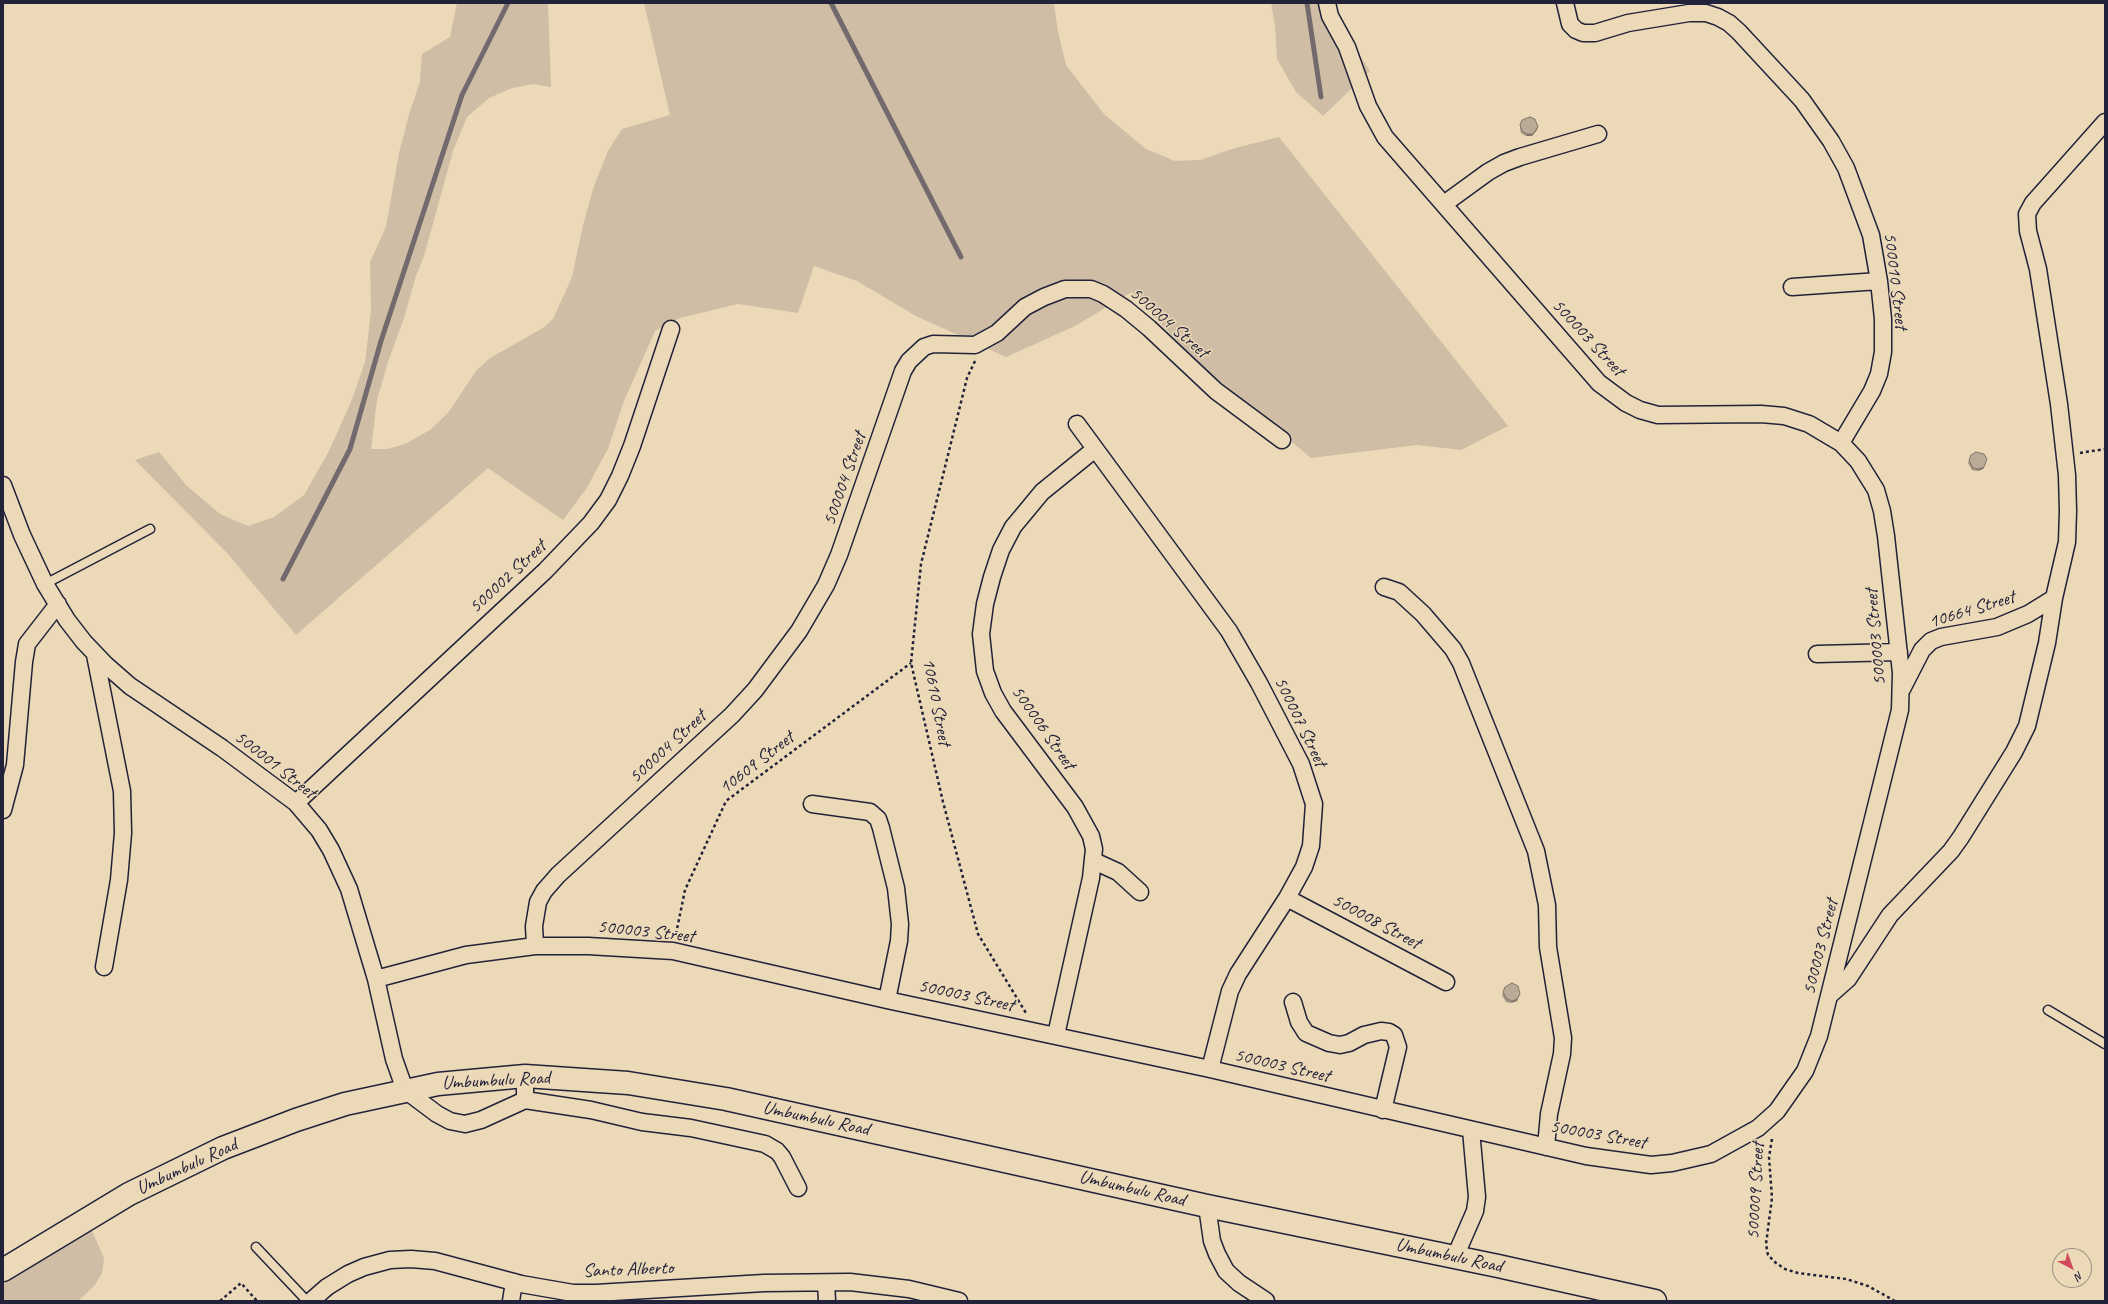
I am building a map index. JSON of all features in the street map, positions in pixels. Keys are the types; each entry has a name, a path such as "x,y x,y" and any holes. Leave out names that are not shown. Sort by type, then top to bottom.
{"main road":[{"name":"Umbumbulu Road","path":"3,1270 129,1194 223,1148 296,1120 338,1106 405,1090 471,1080 525,1076 628,1083 726,1099 1208,1206 1455,1257 1655,1301"}],"street":[{"name":"500003 Street","path":"376,979 466,955 535,946 588,946 672,951 887,1000 1210,1069 1383,1110 1615,1162 1651,1165 1672,1163 1711,1154 1758,1128 1777,1112 1791,1094 1813,1054 1830,995 1896,728 1902,691 1899,652 1882,511 1876,490 1869,476 1840,443 1809,424 1784,416 1761,414 1658,415 1640,410 1626,402 1604,387 1588,373 1385,137 1368,106 1347,47 1330,16 1327,3"},
{"name":"500010 Street","path":"1564,3 1570,24 1576,30 1583,33 1595,32 1656,18 1689,13 1706,13 1718,17 1730,23 1813,114 1846,168 1871,235 1879,281 1883,319 1883,352 1879,374 1872,391 1840,443"},
{"path":"1830,995 1848,979 1890,915 1951,851 2022,740 2027,726 2047,643 2054,598 2067,542 2068,511 2065,456 2050,338 2038,269 2028,231 2027,214 2033,203 2105,122"},
{"path":"1444,204 1488,172 1504,163 1598,134"},
{"path":"1792,287 1879,281"},
{"name":"500004 Street","path":"535,946 534,920 538,902 544,891 558,875 732,715 760,684 799,631 826,585 840,555 903,371 909,361 924,347 933,344 967,345 984,341 997,333 1025,307 1044,297 1065,289 1091,289 1103,294 1126,309 1150,328 1216,391 1282,440"},
{"name":"500002 Street","path":"296,803 545,571 591,523 608,500 620,476 632,446 671,329"},
{"name":"500007 Street","path":"1077,424 1230,631 1301,764 1314,804 1314,827 1311,846 1304,867 1287,898 1238,974 1230,991 1210,1069"},
{"name":"500006 Street","path":"1056,1035 1094,861 1094,850 1091,836 1075,807 1003,710 993,693 985,671 981,634 985,604 992,577 1001,550 1013,527 1042,492 1095,449"},
{"name":"500001 Street","path":"3,485 22,535 45,584 84,642 95,655 130,686 222,748 296,803 319,830 349,889 376,979 394,1059 405,1090"},
{"path":"1384,587 1399,592 1423,614 1448,644 1461,663 1536,850 1546,905 1548,947 1563,1038 1562,1054 1548,1114 1546,1147"},
{"name":"10664 Street","path":"1902,691 1922,650 1931,641 1941,637 1996,628 2028,614 2054,598"},
{"path":"3,810 15,765 27,644 58,604"},
{"path":"1817,654 1899,652"},
{"path":"95,655 122,791 123,832 119,880 104,967"},
{"path":"812,804 870,812 878,819 896,888 900,918 900,941 887,1000"},
{"path":"1094,861 1118,872 1140,892"},
{"name":"500008 Street","path":"1287,898 1446,982"},
{"path":"1293,1002 1300,1022 1306,1033 1329,1043 1340,1045 1349,1043 1364,1035 1381,1031 1389,1032 1394,1036 1398,1047 1383,1110"},
{"path":"525,1076 525,1100"},
{"path":"405,1090 437,1114 450,1121 465,1124 481,1120 525,1100 591,1110 642,1122 691,1128 765,1144 777,1151 798,1188"},
{"path":"1455,1257 1475,1211 1477,1197 1471,1130"},
{"path":"1208,1206 1212,1241 1226,1271 1266,1301"},
{"name":"Santo Alberto","path":"311,1301 327,1287 348,1274 364,1267 390,1260 411,1259 435,1261 514,1282 547,1289 596,1293 764,1284 870,1283 959,1301"},
{"path":"511,1301 514,1282"},
{"path":"826,1283 827,1301"}],"lane":[{"path":"45,584 150,529"},
{"path":"2048,1010 2105,1044"},
{"path":"256,1247 307,1301"}],"path":[{"name":"10610 Street","path":"984,341 967,378 921,564 911,663 943,802 978,934 1038,1032"},
{"path":"2065,456 2105,449"},
{"name":"10609 Street","path":"672,951 684,890 726,801 911,663"},
{"name":"500009 Street","path":"1777,1112 1769,1157 1772,1198 1766,1244 1768,1255 1785,1269 1798,1273 1846,1279 1868,1286 1895,1301"},
{"path":"220,1301 241,1284 257,1301"}],"shaded area":[{"path":"457,3 548,3 551,87 533,84 512,88 489,98 467,117 453,151 424,256 416,276 377,400 371,449 387,449 405,444 430,430 448,413 476,371 490,358 543,328 553,319 572,277 583,225 594,186 608,151 622,129 670,115 644,3 1054,3 1058,32 1066,65 1104,114 1146,149 1175,161 1200,160 1235,148 1279,137 1508,426 1461,450 1417,445 1311,458 1193,359 1132,292 1075,326 1006,357 916,316 857,281 814,266 798,313 738,304 680,318 655,331 624,401 608,449 586,489 563,520 488,468 296,635 228,554 135,460 159,452 187,486 220,514 248,526 274,517 304,495 329,451 351,402 365,362 371,311 370,262 386,227 399,153 410,111 420,82 422,54 450,37"},
{"path":"1271,3 1332,3 1349,39 1370,71 1323,116 1296,92 1277,59 1275,26"},
{"path":"81,1230 92,1231 104,1258 102,1273 95,1285 78,1301 3,1301 3,1277"}],"building":[{"path":"1530,117 1535,119 1538,127 1533,134 1527,134 1522,131 1520,125 1522,120"},
{"path":"1976,452 1984,454 1987,459 1984,467 1979,469 1973,468 1969,460 1971,455"},
{"path":"1512,983 1518,986 1520,994 1517,999 1512,1001 1507,999 1503,992 1505,987"}],"waterway":[{"path":"283,579 350,449 381,341 462,95 508,3"},
{"path":"831,3 961,257"},
{"path":"1307,3 1321,97"}]}
